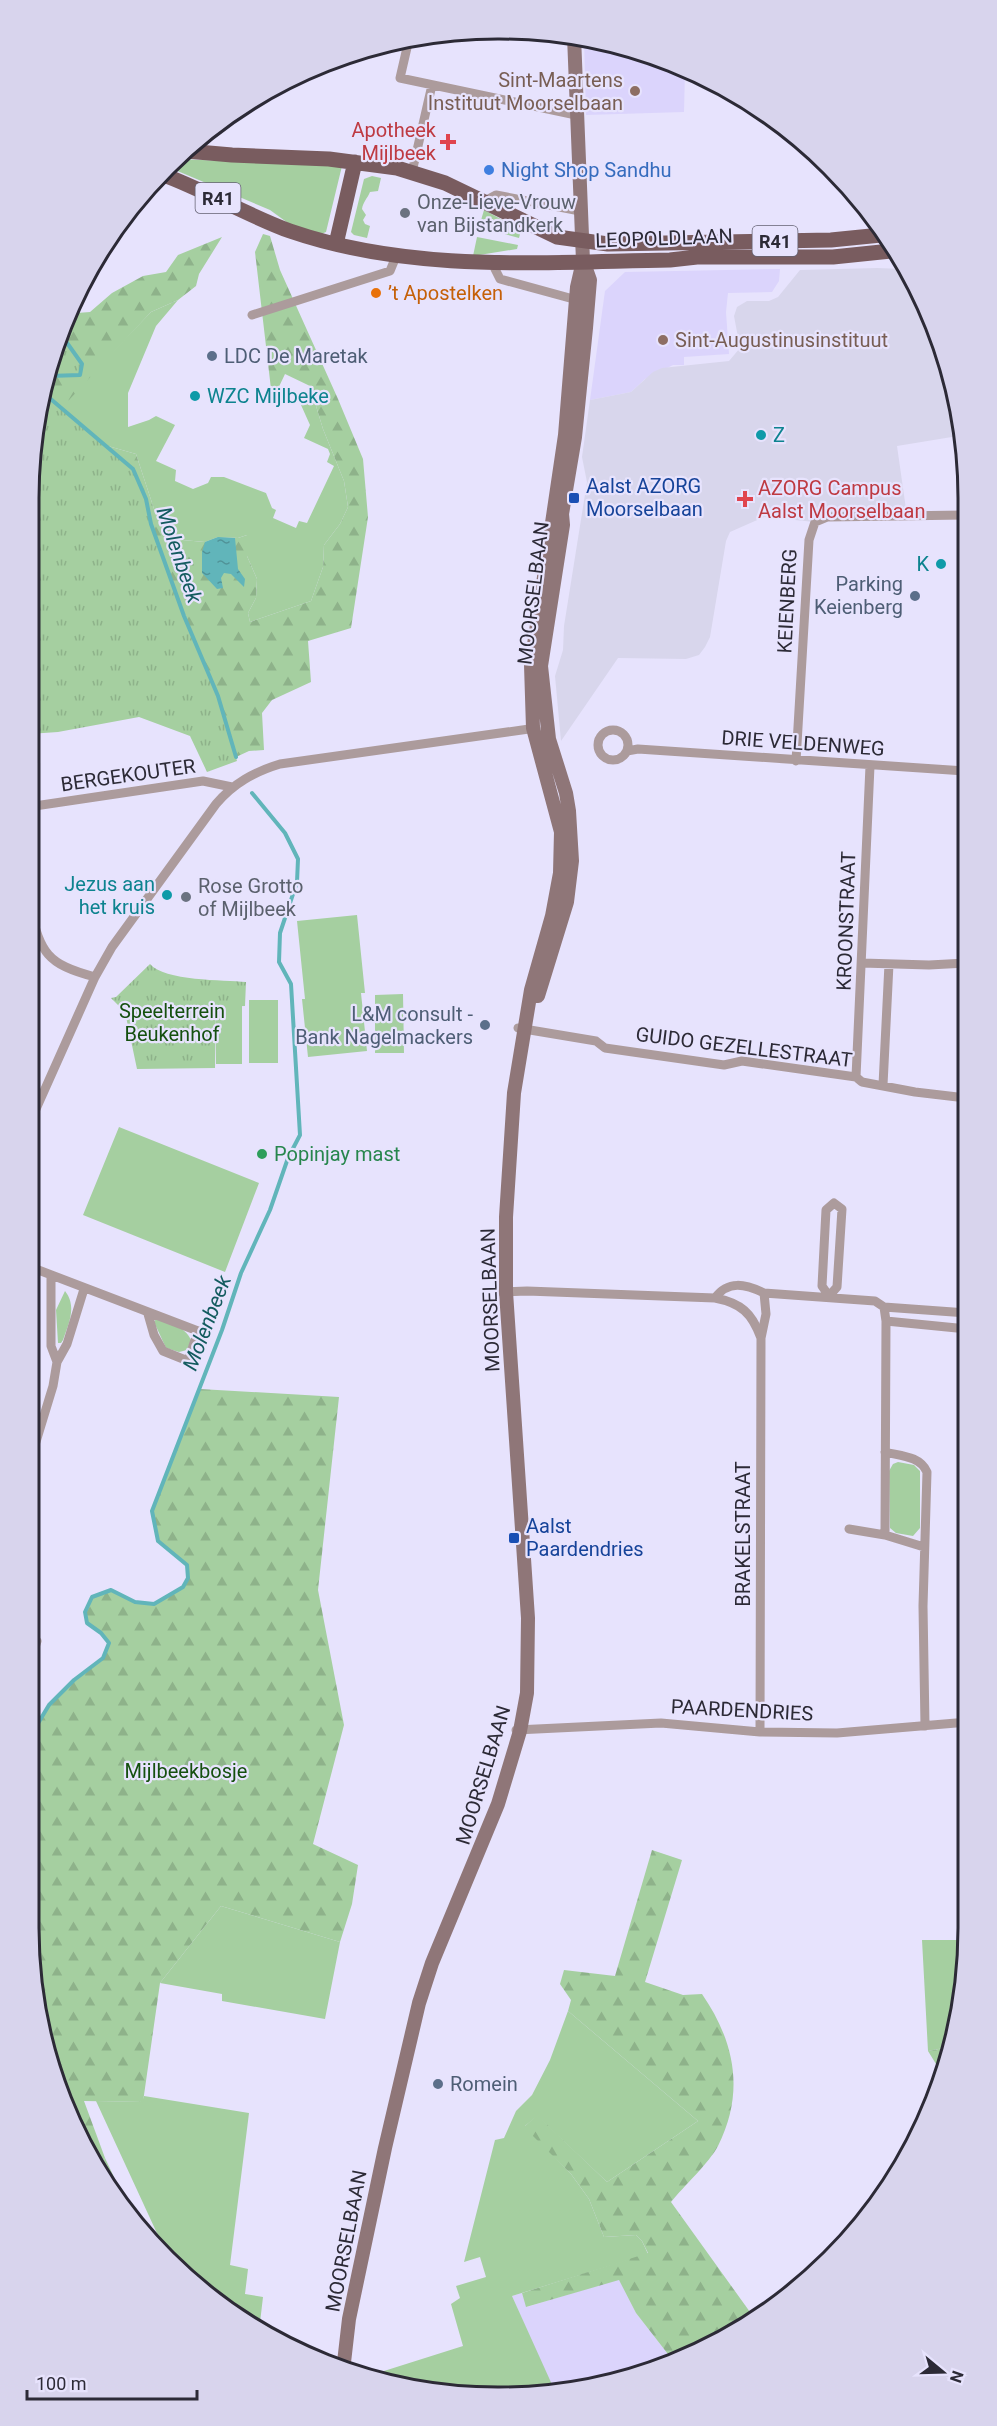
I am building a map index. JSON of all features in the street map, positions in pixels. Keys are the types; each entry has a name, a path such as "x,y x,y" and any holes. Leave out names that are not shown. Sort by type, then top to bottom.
{"main road":[{"name":"MOORSELBAAN","path":"535,991 556,900 561,850 561,832 533,728 531,665 566,426 577,287 583,261 574,46"},
{"name":"R41","path":"197,152 355,162 412,172 446,183 541,231 557,237 582,240"},
{"path":"336,244 355,162"},
{"name":"R41","path":"171,177 190,184 273,224 336,244 440,261 583,261"},
{"name":"LEOPOLDLAAN","path":"582,240 608,244 801,241 875,235"},
{"name":"LEOPOLDLAAN","path":"583,261 670,260 729,256 833,257 886,252"},
{"name":"MOORSELBAAN","path":"344,2360 349,2319 385,2148 419,2003 432,1963 478,1858 498,1804 527,1693 529,1647 503,1292 509,1138 522,1029 567,902 573,854 566,793 554,756 548,726 541,666 563,525 562,514 581,384 590,280 583,261"}],"street":[{"path":"407,49 400,78 576,115"},
{"path":"412,172 432,85"},
{"path":"483,202 496,195 580,211"},
{"path":"252,315 390,271 397,254"},
{"path":"496,262 495,269 500,279 577,300"},
{"name":"KEIENBERG","path":"796,761 809,540 815,522 827,517 958,515"},
{"path":"39,1103 95,978 112,947 216,804 232,787 256,771 280,764 548,726"},
{"name":"DRIE VELDENWEG","path":"627,747 796,761 958,771"},
{"name":"KROONSTRAAT","path":"856,1077 870,766"},
{"name":"BERGEKOUTER","path":"39,805 203,781 232,787"},
{"path":"39,942 50,958 72,971 95,978"},
{"path":"862,963 958,964"},
{"path":"883,1084 889,964"},
{"name":"GUIDO GEZELLESTRAAT","path":"522,1029 596,1041 605,1048 713,1064 724,1065 742,1061 856,1077 862,1082 958,1097"},
{"path":"834,1203 842,1209 837,1287 829,1296 822,1286 826,1210 834,1203"},
{"path":"39,1270 148,1314 159,1315 198,1331 188,1361 163,1351 154,1335 148,1314"},
{"path":"51,1275 51,1346 57,1362"},
{"name":"BRAKELSTRAAT","path":"715,1298 722,1289 733,1285 748,1286 764,1293 766,1314 761,1338 760,1731"},
{"path":"39,1432 53,1386 57,1362 67,1344 84,1289"},
{"name":"BRAKELSTRAAT","path":"503,1292 715,1298 729,1301 747,1311 755,1321 761,1338"},
{"path":"764,1293 875,1300 884,1307 886,1321 885,1535"},
{"path":"884,1307 958,1312"},
{"path":"886,1321 958,1328"},
{"path":"885,1452 916,1460 923,1464 927,1472 924,1547 925,1726"},
{"path":"849,1529 885,1535 924,1547"},
{"name":"PAARDENDRIES","path":"517,1730 661,1723 760,1731 837,1732 958,1723"}],"shaded area":[{"name":"Sint-Maartens Instituut Moorselbaan","path":"584,47 646,63 685,79 684,112 586,115"},
{"name":"Sint-Augustinusinstituut","path":"780,269 779,281 772,292 728,293 726,312 729,354 684,357 684,365 673,365 645,379 631,392 590,400 605,291 625,272"},
{"name":"AZORG Campus Aalst Moorselbaan","path":"896,269 911,295 934,351 954,437 897,446 907,516 815,522 764,517 730,532 726,541 710,637 699,655 686,659 618,658 561,741 555,676 563,650 564,626 587,482 582,457 590,400 631,392 653,372 662,368 729,361 740,348 734,316 737,307 747,301 769,301 778,297 800,270"},
{"path":"619,2279 636,2313 668,2354 617,2371 550,2384 512,2296 522,2293 527,2307"}],"green space":[{"path":"189,160 342,166 326,232 314,237 292,226 270,210 177,171"},
{"path":"372,176 381,178 378,191 370,192 362,209 366,215 363,220 370,226 367,238 351,232 364,179"},
{"path":"484,210 521,230 519,238 479,227"},
{"path":"263,234 270,236 280,270 363,459 368,517 351,628 308,641 311,682 272,700 262,713 264,750 249,751 236,757 218,696 173,585 133,469 108,446 136,454 155,512 182,540 205,542 218,537 238,538 247,535 247,556 257,579 256,598 248,613 250,622 311,601 323,567 324,545 340,524 348,507 344,481 323,429 310,386 285,374 276,393 271,389 255,252"},
{"path":"222,237 199,274 196,286 178,300 151,312 59,408 50,399 56,376 80,374 82,364 66,342 78,313 90,312 112,293 143,276 166,272 178,255"},
{"path":"477,237 518,245 517,249 473,256"},
{"path":"178,300 156,326 128,393 128,427 156,416 175,425 156,461 176,470 175,481 193,489 208,483 211,477 224,477 266,493 272,508 276,510 273,518 296,528 299,521 307,523 334,466 327,462 330,454 328,449 304,438 310,425 301,405 310,386 323,429 344,481 348,507 340,524 324,545 323,567 311,601 250,622 248,613 256,598 257,579 247,556 247,535 238,538 218,537 205,542 182,540 155,512 136,454 108,446 59,408 151,312"},
{"path":"66,342 82,364 80,375 56,376"},
{"path":"50,399 133,469 146,499 151,524 184,616 218,696 237,761 207,772 190,736 139,717 39,733 40,468"},
{"path":"357,915 365,993 361,993 367,1051 308,1057 297,921"},
{"name":"Speelterrein Beukenhof","path":"150,964 157,970 181,977 246,982 245,1006 216,1007 215,1068 137,1069 125,1012 111,998 116,997"},
{"path":"403,994 404,1053 375,1053 375,995"},
{"path":"249,1000 278,1000 278,1063 249,1063"},
{"path":"216,1006 242,1006 242,1064 216,1064"},
{"path":"119,1127 259,1183 225,1272 83,1215"},
{"path":"65,1291 71,1303 71,1315 63,1340 58,1343 56,1310"},
{"path":"156,1319 185,1331 191,1340 187,1350 179,1352 166,1348 154,1322"},
{"name":"Mijlbeekbosje","path":"200,1389 339,1397 318,1590 344,1725 313,1844 358,1865 352,1904 340,1942 221,1906 160,1983 143,2102 84,2101 105,2158 103,2161 86,2131 63,2075 43,1987 39,1928 39,1722 49,1705 74,1680 103,1658 109,1643 101,1632 87,1623 85,1612 92,1597 111,1590 135,1602 154,1604 183,1587 188,1578 187,1565 158,1541 152,1511"},
{"path":"898,1462 914,1465 920,1471 920,1528 913,1536 896,1533 890,1528 889,1471 893,1464"},
{"path":"652,1850 682,1860 645,1982 683,1995 702,1994 722,2030 729,2049 734,2087 732,2106 718,2146 703,2167 671,2202 750,2312 702,2340 668,2354 636,2313 619,2280 526,2307 522,2293 648,2253 636,2235 604,2237 589,2199 571,2174 524,2127 537,2115 607,2182 698,2121 568,2011 571,2000 560,1984 564,1970 615,1976"},
{"path":"221,1906 340,1942 325,2019 222,2001 222,1994 160,1983"},
{"path":"922,1940 958,1940 954,1987 942,2046 941,2048 928,2051"},
{"path":"568,2011 698,2121 607,2182 537,2116 525,2126 571,2174 589,2199 604,2237 636,2235 642,2241 648,2254 512,2296 552,2384 498,2387 468,2386 409,2378 382,2372 463,2346 451,2304 460,2298 456,2286 486,2277 480,2257 464,2262 495,2140 504,2138 516,2111 532,2095 550,2060"},
{"path":"941,2048 937,2065 928,2051"},
{"path":"144,2096 249,2113 230,2265 248,2269 245,2294 263,2297 260,2320 243,2310 196,2273 158,2235 96,2101 142,2102"},
{"path":"105,2158 118,2186 116,2183 103,2161"}],"water":[{"path":"218,537 235,538 238,569 245,579 244,587 231,574 224,573 221,578 223,588 217,589 202,573 202,552 205,542"}],"waterway":[{"name":"Molenbeek","path":"56,376 80,375 82,364 66,342"},
{"name":"Molenbeek","path":"50,399 133,469 146,499 151,524 184,616 218,696 236,757"},
{"name":"Molenbeek","path":"39,1722 49,1705 74,1680 103,1658 109,1643 101,1633 87,1623 85,1612 92,1597 111,1590 135,1602 154,1604 183,1587 188,1578 187,1565 158,1541 152,1511 222,1330 241,1273 270,1210 288,1158 300,1135 291,984 279,962 280,933 297,882 298,859 285,833 252,793"}],"place":[{"name":"Sint-Maartens Instituut Moorselbaan","path":"635,91"},
{"name":"Apotheek Mijlbeek","path":"448,142"},
{"name":"Night Shop Sandhu","path":"489,170"},
{"name":"Onze-Lieve-Vrouw van Bijstandkerk","path":"405,213"},
{"name":"’t Apostelken","path":"376,293"},
{"name":"Sint-Augustinusinstituut","path":"663,340"},
{"name":"LDC De Maretak","path":"212,356"},
{"name":"WZC Mijlbeke","path":"195,396"},
{"name":"Z","path":"761,435"},
{"name":"Aalst AZORG Moorselbaan","path":"574,498"},
{"name":"AZORG Campus Aalst Moorselbaan","path":"745,499"},
{"name":"K","path":"941,564"},
{"name":"Parking Keienberg","path":"915,596"},
{"name":"Jezus aan het kruis","path":"167,895"},
{"name":"Rose Grotto of Mijlbeek","path":"186,897"},
{"name":"L&M consult - Bank Nagelmackers","path":"485,1025"},
{"name":"Popinjay mast","path":"262,1154"},
{"name":"Aalst Paardendries","path":"514,1538"},
{"name":"Romein","path":"438,2084"}]}
